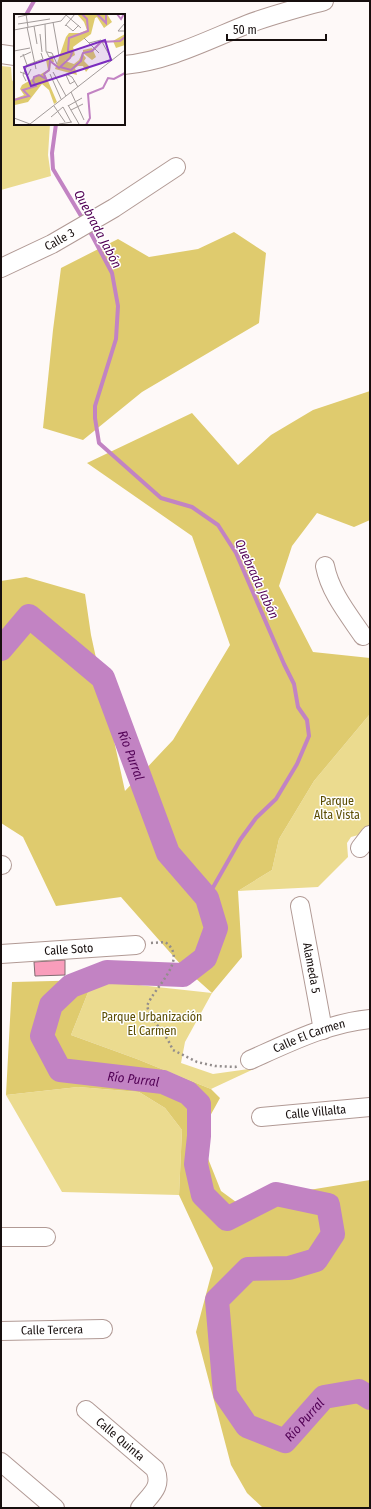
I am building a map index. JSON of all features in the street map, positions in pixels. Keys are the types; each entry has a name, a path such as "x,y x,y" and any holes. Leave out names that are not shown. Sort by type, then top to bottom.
{"street":[{"path":"125,65 168,55 208,41 249,24 324,1"},
{"path":"1,54 14,56"},
{"name":"Calle 3","path":"1,268 52,244 108,212 176,167"},
{"path":"325,566 331,587 345,611 363,636"},
{"name":"Alameda 5","path":"300,906 323,1030"},
{"name":"Calle Soto","path":"1,954 136,945"},
{"name":"Calle El Carmen","path":"250,1060 323,1030 344,1023 370,1019"},
{"name":"Calle Villalta","path":"261,1117 370,1107"},
{"path":"1,1237 46,1237"},
{"name":"Calle Tercera","path":"1,1331 103,1329"},
{"name":"Calle Quinta","path":"86,1410 154,1469 158,1477 158,1485 140,1508"},
{"path":"1,1462 55,1508"}],"path":[{"path":"136,945 165,942 171,946 174,953 173,966 147,1006 150,1015 168,1040 173,1050 197,1062 215,1066 235,1067 250,1060"}],"green space":[{"path":"1,66 11,67 12,80 14,83 14,125 50,125 48,155 51,176 1,190"},
{"name":"Parque Alta Vista","path":"370,714 370,825 362,834 351,837 347,843 348,857 318,887 238,891 272,870 279,839 314,781"},
{"name":"Parque Urbanización El Carmen","path":"93,980 212,993 185,1042 181,1063 213,1074 256,1068 211,1089 137,1059 71,1035"},
{"path":"78,1087 139,1092 165,1108 182,1130 179,1195 62,1192 6,1095"}],"shaded area":[{"path":"234,232 266,253 259,323 142,392 83,440 43,428 61,268 118,239 149,257 198,249"},
{"path":"370,391 370,520 354,527 317,513 292,546 279,586 313,652 370,658 370,714 314,781 279,839 272,870 238,891 242,957 212,993 182,966 121,897 56,906 23,837 1,823 1,581 26,577 85,594 91,635 125,791 173,740 230,645 192,536 87,463 192,413 238,465 271,435 313,410"},
{"path":"93,980 71,1035 137,1059 211,1089 220,1098 199,1136 221,1191 236,1202 370,1180 370,1508 263,1508 247,1493 231,1465 196,1332 213,1268 179,1195 182,1130 165,1108 139,1092 78,1087 6,1095 12,982"}],"building":[{"path":"65,960 65,975 35,976 34,962"}],"waterway":[{"name":"Quebrada Jabón","path":"27,14 34,1"},
{"name":"Quebrada Jabón","path":"56,125 52,153 53,169 84,221"},
{"name":"Quebrada Jabón","path":"88,228 112,273 118,306 116,339 95,406 95,418 99,443 161,498 192,507 218,525 236,553 294,684 298,707 307,720 309,736 297,764 276,799 256,818 240,840 207,898"},
{"name":"Río Purral","path":"1,649 29,616 103,678 168,853 207,898 216,928 205,958 183,975 107,972 71,986 51,1005 42,1036 60,1070 163,1082 188,1093 199,1104 199,1136 196,1164 203,1195 227,1219 276,1194 328,1205 333,1234 316,1260 289,1268 248,1269 217,1300 225,1394 247,1426 285,1441 324,1397 359,1391 370,1398"}]}
